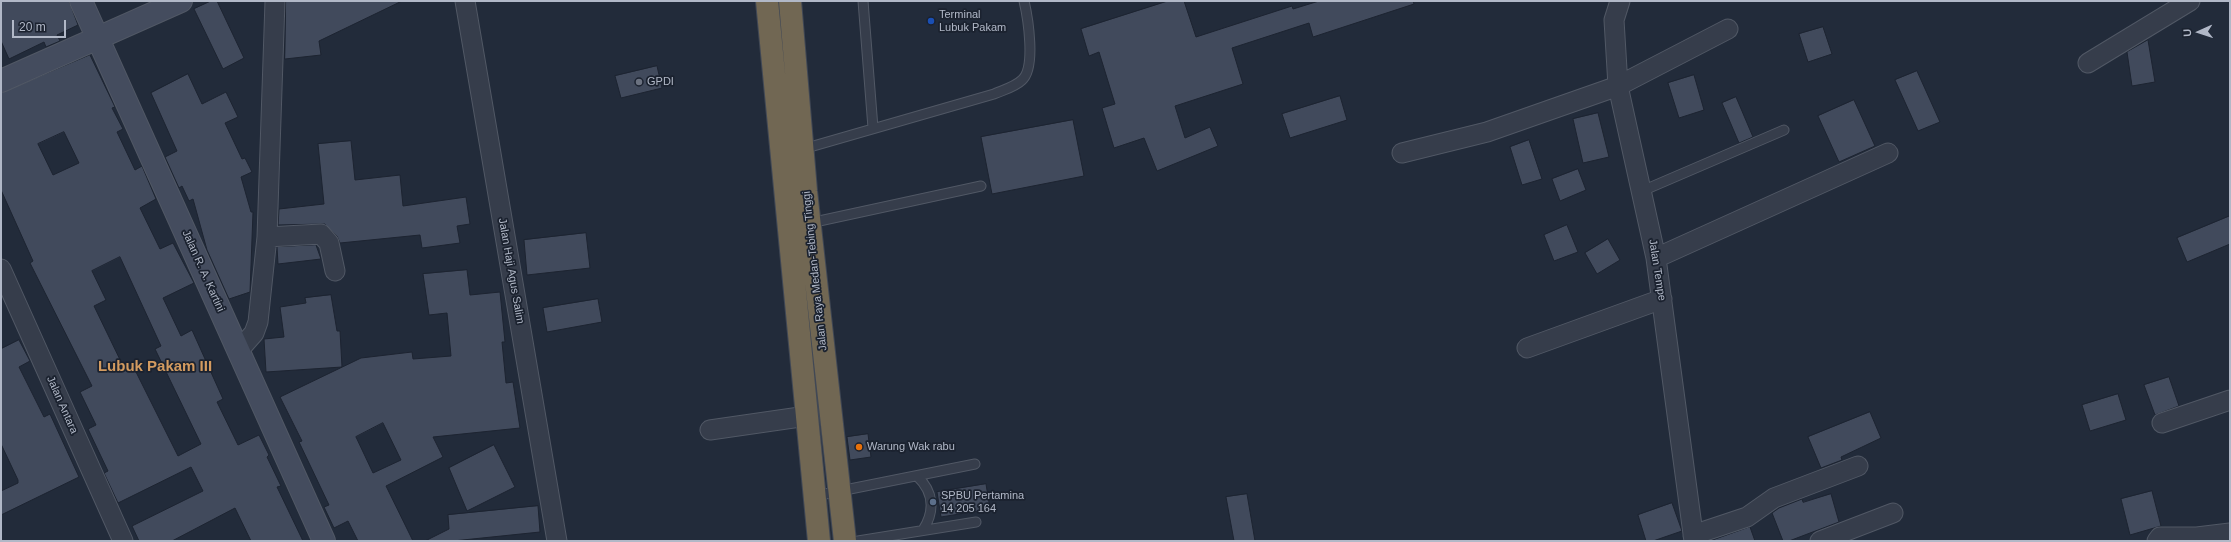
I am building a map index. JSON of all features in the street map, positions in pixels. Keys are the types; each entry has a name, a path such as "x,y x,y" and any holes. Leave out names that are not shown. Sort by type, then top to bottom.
{"highway":[{"name":"Jalan Raya Medan-Tebing Tinggi","path":"767,1 784,193 820,541"},
{"name":"Jalan Raya Medan-Tebing Tinggi","path":"790,1 806,191 845,541"},
{"path":"784,193 806,191"}],"street":[{"name":"Jalan R. A. Kartini","path":"81,1 324,541"},
{"path":"1,81 181,1"},
{"path":"239,350 254,333 258,322 267,237 275,1"},
{"name":"Jalan Haji Agus Salim","path":"465,1 557,541"},
{"name":"Jalan Tempe","path":"1620,1 1614,20 1618,86 1656,258 1694,538"},
{"path":"2088,63 2190,1"},
{"path":"1402,153 1487,132 1618,86 1728,28"},
{"path":"1656,258 1888,153"},
{"path":"267,237 321,234 329,243 335,271"},
{"name":"Jalan Antara","path":"1,269 123,541"},
{"path":"1527,348 1662,299"},
{"path":"2162,423 2230,400"},
{"path":"710,430 807,416"},
{"path":"1694,538 1747,516 1774,498 1858,466"},
{"path":"1820,541 1893,512"},
{"path":"2157,541 2160,537 2197,537 2230,533"}],"lane":[{"path":"862,1 873,128"},
{"path":"803,149 994,94 1022,80 1026,74 1029,60 1028,21 1024,1"},
{"path":"1642,190 1784,130"},
{"path":"810,223 980,186"},
{"path":"815,496 975,464"},
{"path":"917,476 925,484 930,494 930,515 923,530"},
{"path":"858,541 976,522"}],"building":[{"path":"1,1 69,1 78,25 57,35 60,41 46,47 44,42 9,59 1,41"},
{"path":"211,1 217,1 244,58 223,69 194,9"},
{"path":"286,1 402,1 319,41 321,55 285,59"},
{"path":"1168,1 1184,1 1196,37 1292,6 1293,9 1319,1 1413,1 1414,4 1313,37 1309,23 1232,48 1243,84 1175,106 1185,138 1210,127 1218,146 1157,171 1144,138 1114,148 1102,108 1115,104 1099,52 1089,56 1081,29"},
{"path":"1823,27 1832,54 1808,62 1799,34"},
{"path":"2148,40 2155,82 2132,86 2127,52"},
{"path":"90,55 115,107 112,108 123,129 117,132 135,170 142,166 156,199 140,208 160,249 173,243 194,283 163,298 181,336 192,330 223,399 217,402 238,445 259,435 269,455 267,457 281,486 277,487 303,541 251,541 235,508 172,541 139,541 132,526 203,491 191,467 118,503 104,473 108,471 88,429 96,425 80,392 92,386 30,263 33,261 1,190 1,93","holes":["64,132 79,163 53,175 38,144","120,257 161,346 155,349 201,444 178,456 133,366 125,370 94,306 106,300 92,271"]},
{"name":"GPDI","path":"657,66 662,88 621,98 615,76"},
{"path":"1917,71 1940,122 1918,131 1895,80"},
{"path":"188,74 202,104 226,92 238,117 225,123 242,159 245,158 252,172 241,177 251,212 253,212 250,292 229,299 207,250 193,199 189,201 182,186 179,188 165,157 177,151 151,93"},
{"path":"1694,75 1704,110 1679,118 1668,83"},
{"path":"1340,96 1347,120 1290,138 1282,114"},
{"path":"1736,97 1753,137 1739,143 1722,103"},
{"path":"1854,100 1875,146 1839,162 1818,116"},
{"path":"1598,113 1609,157 1583,163 1573,119"},
{"path":"1073,120 1084,176 992,194 981,137"},
{"path":"1529,140 1542,179 1522,185 1510,147"},
{"path":"351,141 355,180 400,175 403,206 466,197 470,224 457,226 460,243 422,248 420,235 340,243 337,236 325,224 278,225 279,209 324,204 318,144"},
{"path":"1578,169 1586,190 1560,201 1552,179"},
{"path":"2230,216 2230,244 2187,262 2177,238"},
{"path":"1567,225 1578,252 1554,261 1544,235"},
{"path":"586,233 590,268 527,275 524,240"},
{"path":"1608,239 1620,260 1597,274 1585,253"},
{"path":"316,245 321,259 278,264 277,247"},
{"path":"467,270 470,295 500,292 505,342 502,342 506,383 513,382 520,428 433,437 443,457 386,486 413,541 358,541 348,521 334,528 324,507 329,505 299,442 302,441 280,397 361,358 412,352 413,359 451,356 447,313 429,315 423,274","holes":["383,423 401,460 373,473 356,437"]},
{"path":"331,295 337,331 340,331 342,367 266,372 264,339 284,337 280,307 306,303 305,298"},
{"path":"598,299 602,322 547,332 543,308"},
{"path":"19,340 30,361 19,367 44,417 50,414 79,477 1,515 1,491 18,483 18,480 1,444 1,349"},
{"path":"2169,377 2179,406 2155,415 2144,385"},
{"path":"2118,394 2126,420 2090,431 2082,405"},
{"path":"1870,412 1881,438 1841,457 1842,460 1821,468 1808,437"},
{"name":"Warung Wak rabu","path":"868,434 871,457 850,460 847,437"},
{"path":"494,445 515,487 467,511 449,468"},
{"path":"986,484 990,509 941,517 937,492"},
{"path":"2152,491 2161,526 2130,535 2121,499"},
{"path":"1247,494 1255,541 1234,541 1226,497"},
{"path":"1831,494 1839,522 1789,541 1783,541 1772,513 1779,508 1802,499 1803,502"},
{"path":"1672,503 1682,531 1653,541 1646,541 1638,515"},
{"path":"538,506 540,532 453,541 425,541 449,529 448,515"},
{"path":"1750,527 1755,541 1710,541"}],"place":[{"name":"Terminal Lubuk Pakam","path":"931,21"},
{"name":"GPDI","path":"639,82"},
{"name":"Warung Wak rabu","path":"859,447"},
{"name":"SPBU Pertamina 14 205 164","path":"933,502"}],"district":[{"name":"Lubuk Pakam III","path":"155,367"}]}
